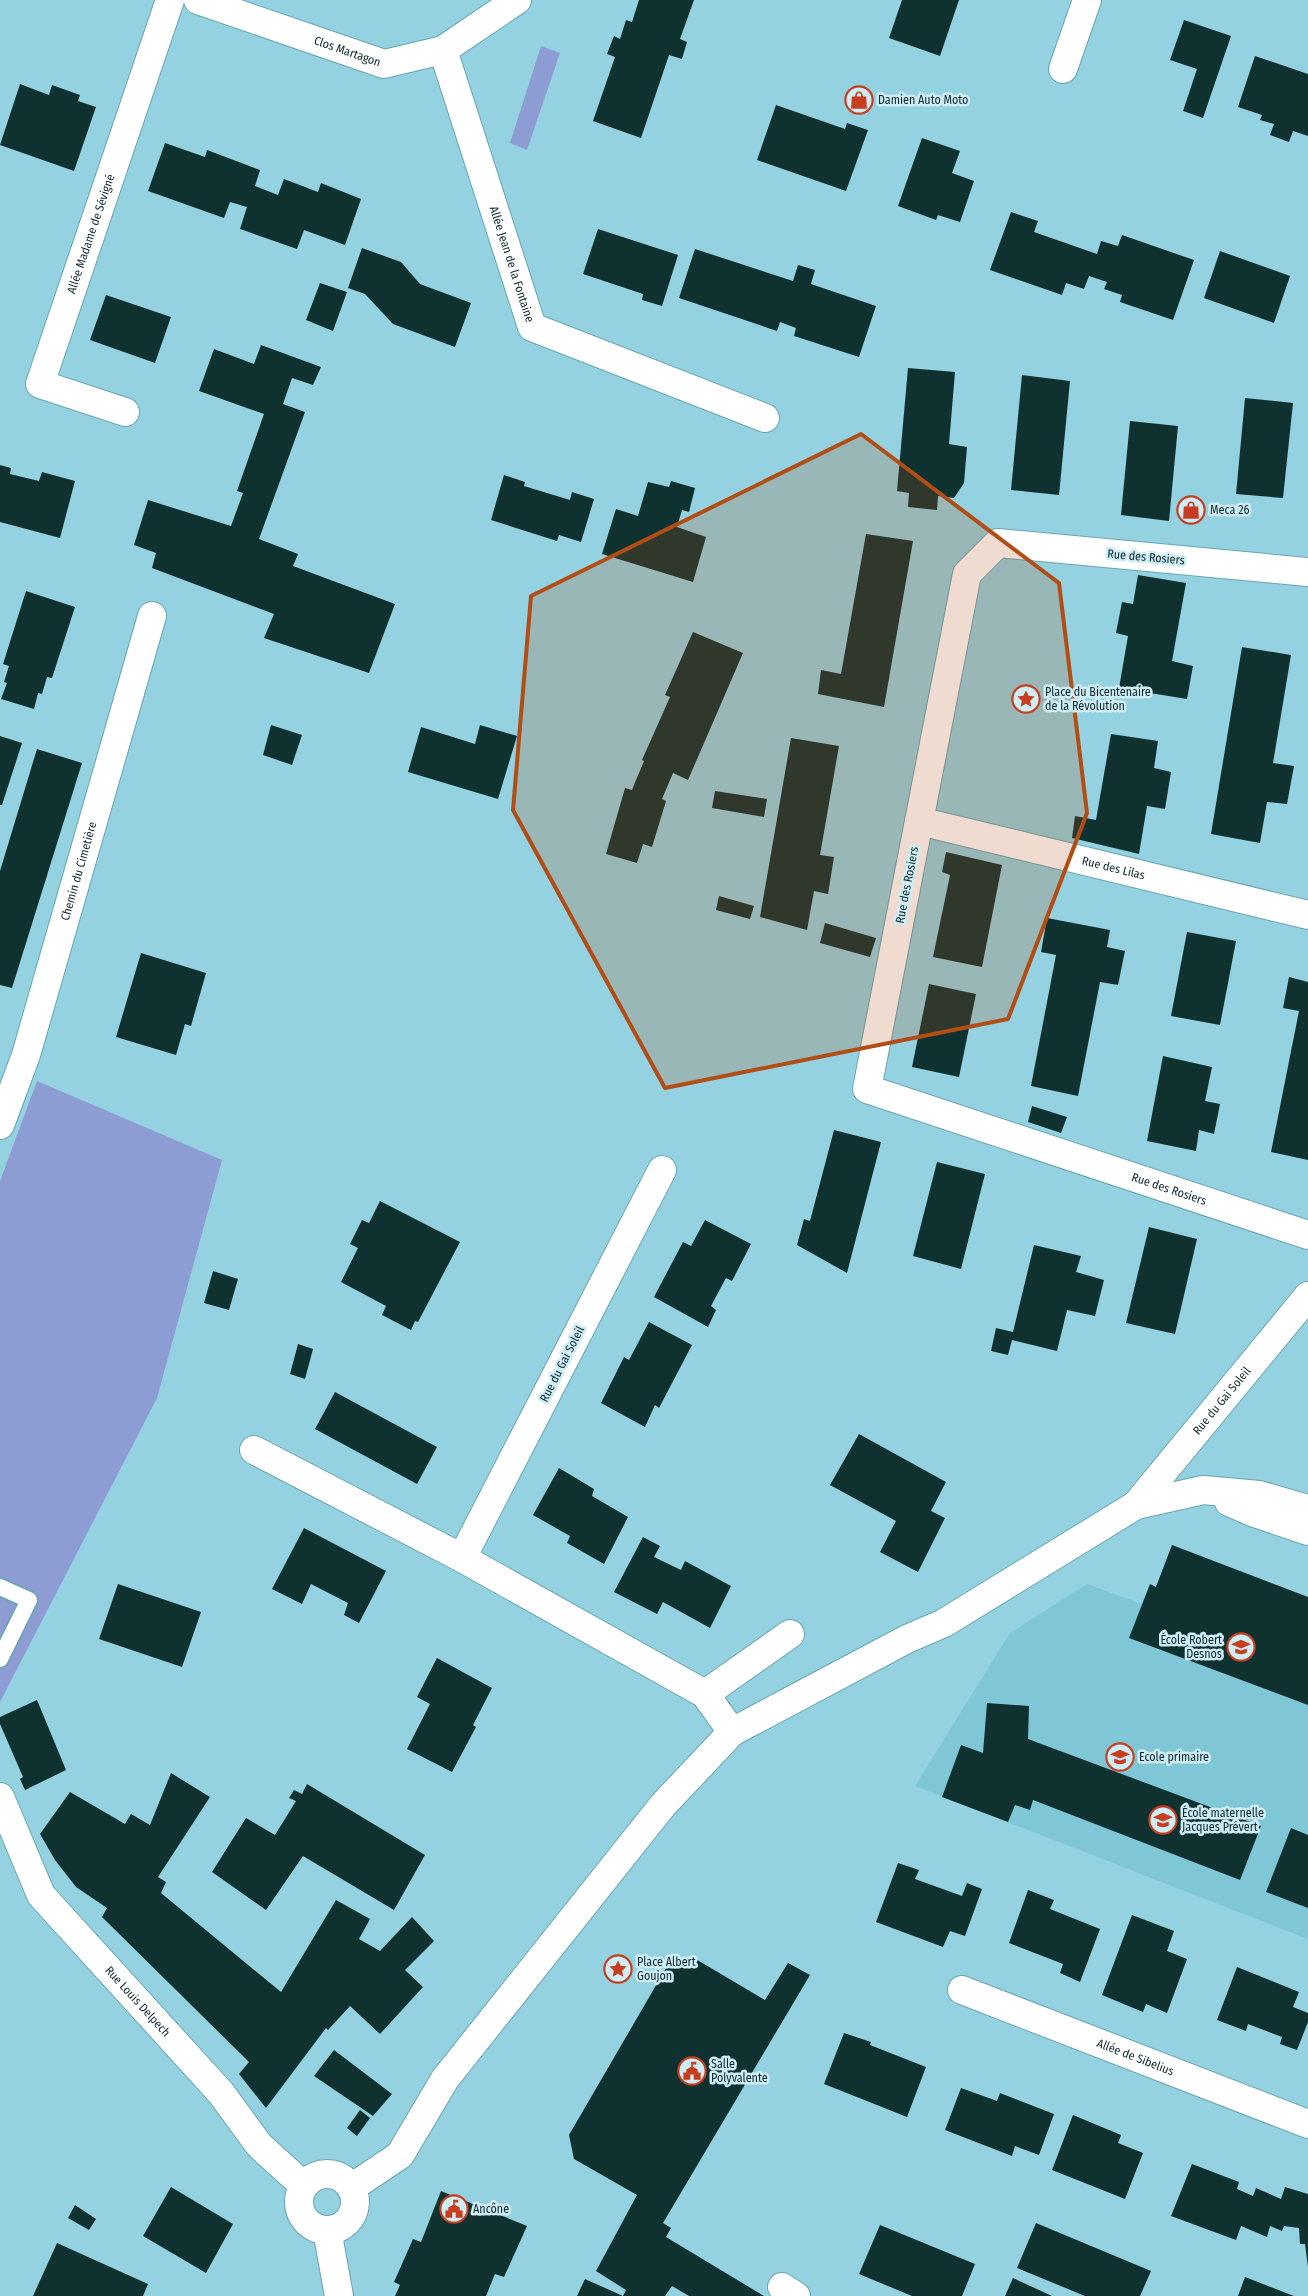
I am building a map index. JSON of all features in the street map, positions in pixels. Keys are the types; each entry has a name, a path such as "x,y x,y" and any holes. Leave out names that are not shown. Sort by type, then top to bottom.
{"street":[{"name":"Allée Madame de Sévigné","path":"125,412 40,384 170,0"},
{"name":"Clos Martagon","path":"198,0 384,64 443,50 516,0"},
{"path":"1063,69 1087,0"},
{"name":"Allée Jean de la Fontaine","path":"443,50 532,327 765,418"},
{"name":"Rue des Rosiers","path":"1308,572 998,543 967,574 867,1089 1308,1235"},
{"name":"Chemin du Cimetière","path":"0,1125 26,1054 152,616"},
{"name":"Rue des Lilas","path":"919,821 1308,914"},
{"name":"Rue du Gai Soleil","path":"462,1558 662,1170"},
{"name":"Rue du Gai Soleil","path":"1136,1505 1308,1296"},
{"path":"254,1450 462,1558 705,1694 732,1732"},
{"path":"1203,1490 1252,1512 1308,1531"},
{"path":"351,2188 400,2155 445,2079 663,1805 732,1732 907,1639 944,1623 1136,1505 1203,1490 1260,1495 1308,1509"},
{"path":"705,1694 790,1634"},
{"name":"Rue Louis Delpech","path":"0,1797 41,1895 221,2093 259,2145 304,2186"},
{"name":"Allée de Sibelius","path":"962,1990 1308,2124"},
{"path":"319,2175 338,2176 351,2188 355,2197 352,2215 339,2227 327,2230 312,2226 305,2220 301,2212 300,2194 304,2186 319,2175"},
{"path":"327,2230 338,2296"}],"lane":[{"path":"0,1587 29,1600 0,1659"}],"highlighted area":[{"path":"861,434 1059,583 1087,813 1008,1019 665,1088 513,810 531,596"}],"shaded area":[{"path":"541,46 560,53 527,150 510,143"},
{"path":"37,1081 222,1160 157,1398 0,1702 0,1181"},
{"name":"Ecole primaire","path":"1172,1545 1308,1597 1308,1939 915,1786 1010,1633 1087,1584 1142,1604 1150,1584 1156,1587"}],"building":[{"path":"639,0 694,0 680,39 687,42 682,59 669,55 641,138 593,121 615,57 607,54 614,36 620,39 626,20 632,22"},
{"path":"902,0 959,0 940,56 889,38"},
{"path":"1184,20 1231,36 1203,118 1183,111 1197,69 1170,60"},
{"path":"1255,56 1308,74 1308,136 1293,131 1289,142 1270,135 1274,124 1260,120 1262,115 1238,107"},
{"path":"20,84 49,95 52,85 80,95 78,101 96,107 74,171 0,145"},
{"path":"776,105 845,129 847,123 868,130 846,191 757,160"},
{"path":"922,138 960,151 952,173 974,181 960,222 938,215 936,220 898,206"},
{"path":"165,143 205,157 207,150 260,170 255,186 278,195 284,179 318,192 321,183 361,199 345,245 304,230 297,249 240,229 247,207 230,202 224,218 148,191"},
{"path":"1011,212 1038,221 1034,232 1097,254 1101,241 1118,246 1122,235 1194,260 1173,320 1120,302 1122,295 1104,289 1107,282 1089,276 1084,289 1066,283 1062,295 990,270"},
{"path":"598,229 678,255 662,306 642,300 643,294 583,274"},
{"path":"362,248 401,262 420,284 471,303 455,347 393,324 365,294 348,288"},
{"path":"695,249 793,281 798,265 815,270 811,284 876,306 859,357 794,336 796,328 780,322 777,331 679,298"},
{"path":"1220,251 1290,276 1274,323 1204,298"},
{"path":"320,283 347,292 333,331 306,320"},
{"path":"106,295 171,317 155,363 90,340"},
{"path":"261,345 321,367 313,385 292,378 283,404 305,412 259,539 298,554 293,566 395,604 369,673 264,638 274,614 152,568 156,553 134,545 148,500 231,526 243,493 237,491 264,414 199,391 214,349 254,364"},
{"path":"908,368 955,372 949,444 967,447 964,483 954,498 938,496 937,510 908,507 909,493 897,491"},
{"path":"1022,375 1070,381 1059,495 1011,490"},
{"path":"1245,398 1293,403 1283,498 1236,494"},
{"path":"1130,421 1178,426 1169,521 1121,515"},
{"path":"0,465 11,468 10,474 39,481 42,472 75,481 60,538 0,522"},
{"path":"504,475 525,482 524,486 570,500 572,492 594,499 581,542 559,535 557,541 491,520"},
{"path":"671,481 695,488 689,512 682,510 677,527 706,537 693,582 602,554 616,509 638,516 648,482 669,487"},
{"path":"866,534 913,541 884,707 818,694 821,670 841,674"},
{"path":"1138,575 1186,583 1172,661 1193,666 1187,699 1119,688 1128,636 1116,633 1122,602 1133,604"},
{"path":"26,591 75,607 52,678 47,677 42,694 38,693 34,709 1,699 7,683 4,682 9,666 3,664"},
{"path":"693,632 743,653 688,780 673,773 662,799 666,801 652,847 643,844 637,863 606,854 625,788 632,790 644,761 642,760 670,697 665,695"},
{"path":"1242,647 1291,655 1273,763 1294,766 1287,804 1267,802 1260,843 1211,834"},
{"path":"271,725 302,735 292,765 263,755"},
{"path":"480,725 517,736 498,799 408,772 421,727 475,744"},
{"path":"1111,734 1158,741 1154,768 1171,772 1165,809 1147,806 1139,854 1072,838 1075,816 1096,820"},
{"path":"0,736 22,743 2,805 0,805"},
{"path":"791,738 839,746 820,855 834,857 828,894 814,891 807,930 760,917"},
{"path":"37,749 82,763 12,988 0,985 0,871"},
{"path":"715,791 767,799 764,817 712,808"},
{"path":"946,852 1002,865 982,967 933,957 950,875 942,872"},
{"path":"719,896 754,906 750,919 716,910"},
{"path":"1047,918 1110,930 1107,947 1125,951 1118,985 1100,982 1078,1096 1031,1086 1056,955 1041,952"},
{"path":"825,923 876,938 870,957 820,943"},
{"path":"1187,932 1236,941 1220,1025 1171,1016"},
{"path":"141,953 206,973 191,1026 185,1024 176,1055 116,1037"},
{"path":"1289,977 1308,982 1308,1160 1271,1152 1299,1011 1283,1008"},
{"path":"929,984 976,994 959,1077 912,1067"},
{"path":"1163,1056 1212,1067 1205,1101 1220,1104 1214,1134 1199,1130 1196,1151 1147,1141"},
{"path":"1032,1106 1067,1117 1061,1133 1028,1122"},
{"path":"834,1130 881,1142 847,1273 797,1245 804,1219 810,1221"},
{"path":"937,1162 985,1174 961,1269 913,1256"},
{"path":"380,1201 460,1242 418,1322 415,1321 411,1330 382,1315 386,1306 341,1282 358,1248 350,1244 362,1220 369,1223"},
{"path":"705,1220 751,1244 732,1281 726,1278 711,1306 716,1310 708,1327 654,1297 683,1242 691,1246"},
{"path":"1149,1227 1197,1239 1175,1334 1126,1323"},
{"path":"1034,1245 1081,1256 1076,1272 1104,1280 1095,1316 1067,1310 1057,1351 1012,1340 1008,1355 991,1351 996,1328 1013,1332"},
{"path":"213,1271 238,1279 229,1310 204,1303"},
{"path":"649,1322 692,1345 659,1408 655,1405 645,1427 601,1403 624,1357 629,1360"},
{"path":"298,1344 313,1349 305,1379 290,1374"},
{"path":"335,1392 437,1447 417,1484 315,1429"},
{"path":"859,1434 946,1482 931,1511 945,1518 918,1572 880,1552 896,1521 830,1485"},
{"path":"559,1468 594,1489 592,1496 628,1517 604,1564 567,1543 570,1536 533,1515"},
{"path":"304,1528 386,1571 359,1623 344,1615 348,1603 311,1584 302,1604 272,1589"},
{"path":"643,1537 660,1546 654,1557 681,1570 685,1561 731,1586 710,1628 663,1602 657,1614 614,1592"},
{"path":"1172,1545 1308,1597 1308,1705 1129,1638 1150,1584 1156,1587"},
{"path":"118,1584 201,1612 182,1667 99,1639"},
{"path":"437,1658 492,1688 473,1725 476,1727 452,1772 407,1749 430,1704 417,1697"},
{"path":"37,1700 66,1770 25,1790 20,1779 23,1777 0,1724 0,1717"},
{"path":"987,1703 1029,1706 1028,1739 1261,1826 1240,1880 1033,1800 1030,1810 1015,1805 1008,1822 942,1797 961,1745 983,1753"},
{"path":"171,1773 210,1797 158,1877 166,1882 161,1893 281,1992 336,1900 370,1919 359,1939 380,1951 412,1917 434,1941 405,1970 423,1987 380,2034 350,2006 328,2030 326,2028 266,2108 239,2074 249,2062 102,1917 107,1908 76,1887 55,1860 40,1834 70,1792 125,1824 131,1814 150,1825"},
{"path":"307,1784 425,1855 394,1910 303,1856 266,1910 212,1872 246,1818 275,1835 296,1801 289,1798 294,1790 302,1794"},
{"path":"1291,1828 1308,1835 1308,1908 1266,1892"},
{"path":"898,1863 919,1870 915,1879 962,1896 967,1883 982,1889 965,1936 950,1931 943,1947 876,1922"},
{"path":"1028,1890 1054,1900 1050,1909 1100,1929 1080,1982 1060,1973 1063,1964 1009,1943"},
{"path":"1132,1915 1174,1931 1167,1951 1187,1959 1167,2013 1146,2004 1143,2012 1102,1995"},
{"name":"Salle Polyvalente","path":"694,1958 765,2000 788,1963 810,1975 663,2223 671,2228 666,2237 764,2296 689,2296 672,2286 665,2296 623,2296 626,2290 596,2271 637,2195 574,2159 569,2135 669,1963"},
{"path":"1237,1967 1299,1992 1293,2007 1308,2013 1308,2022 1297,2050 1280,2044 1282,2037 1248,2024 1246,2031 1217,2020"},
{"path":"844,2033 871,2042 870,2045 926,2067 907,2117 824,2084"},
{"path":"334,2050 392,2094 373,2116 314,2076"},
{"path":"961,2088 997,2101 1000,2093 1054,2114 1039,2155 1015,2146 1012,2156 945,2130"},
{"path":"360,2110 370,2118 357,2136 347,2128"},
{"path":"1073,2115 1121,2135 1118,2143 1143,2153 1125,2199 1052,2170"},
{"path":"1192,2164 1239,2182 1237,2189 1253,2196 1256,2188 1281,2199 1285,2187 1308,2194 1308,2267 1305,2244 1300,2244 1299,2228 1284,2226 1282,2231 1270,2226 1267,2237 1241,2226 1236,2240 1171,2216"},
{"path":"171,2187 233,2224 206,2273 143,2236"},
{"path":"441,2191 527,2226 504,2277 495,2274 486,2296 395,2296 400,2285 394,2282 413,2239 421,2242"},
{"path":"75,2205 96,2219 89,2230 68,2218"},
{"path":"1036,2223 1151,2271 1140,2296 1085,2296 1017,2268"},
{"path":"880,2225 975,2264 962,2296 912,2296 859,2274"},
{"path":"57,2243 148,2284 143,2296 33,2296"},
{"path":"1245,2277 1294,2296 1238,2296"},
{"path":"1013,2278 1052,2296 1005,2296"},
{"path":"585,2279 623,2296 577,2296"}],"place":[{"name":"Damien Auto Moto","path":"859,100"},
{"name":"Meca 26","path":"1191,510"},
{"name":"Place du Bicentenaire de la Révolution","path":"1026,699"},
{"name":"École Robert Desnos","path":"1241,1647"},
{"name":"Ecole primaire","path":"1120,1757"},
{"name":"École maternelle Jacques Prévert","path":"1163,1820"},
{"name":"Place Albert Goujon","path":"618,1969"},
{"name":"Salle Polyvalente","path":"692,2071"},
{"name":"Ancône","path":"454,2209"}]}
